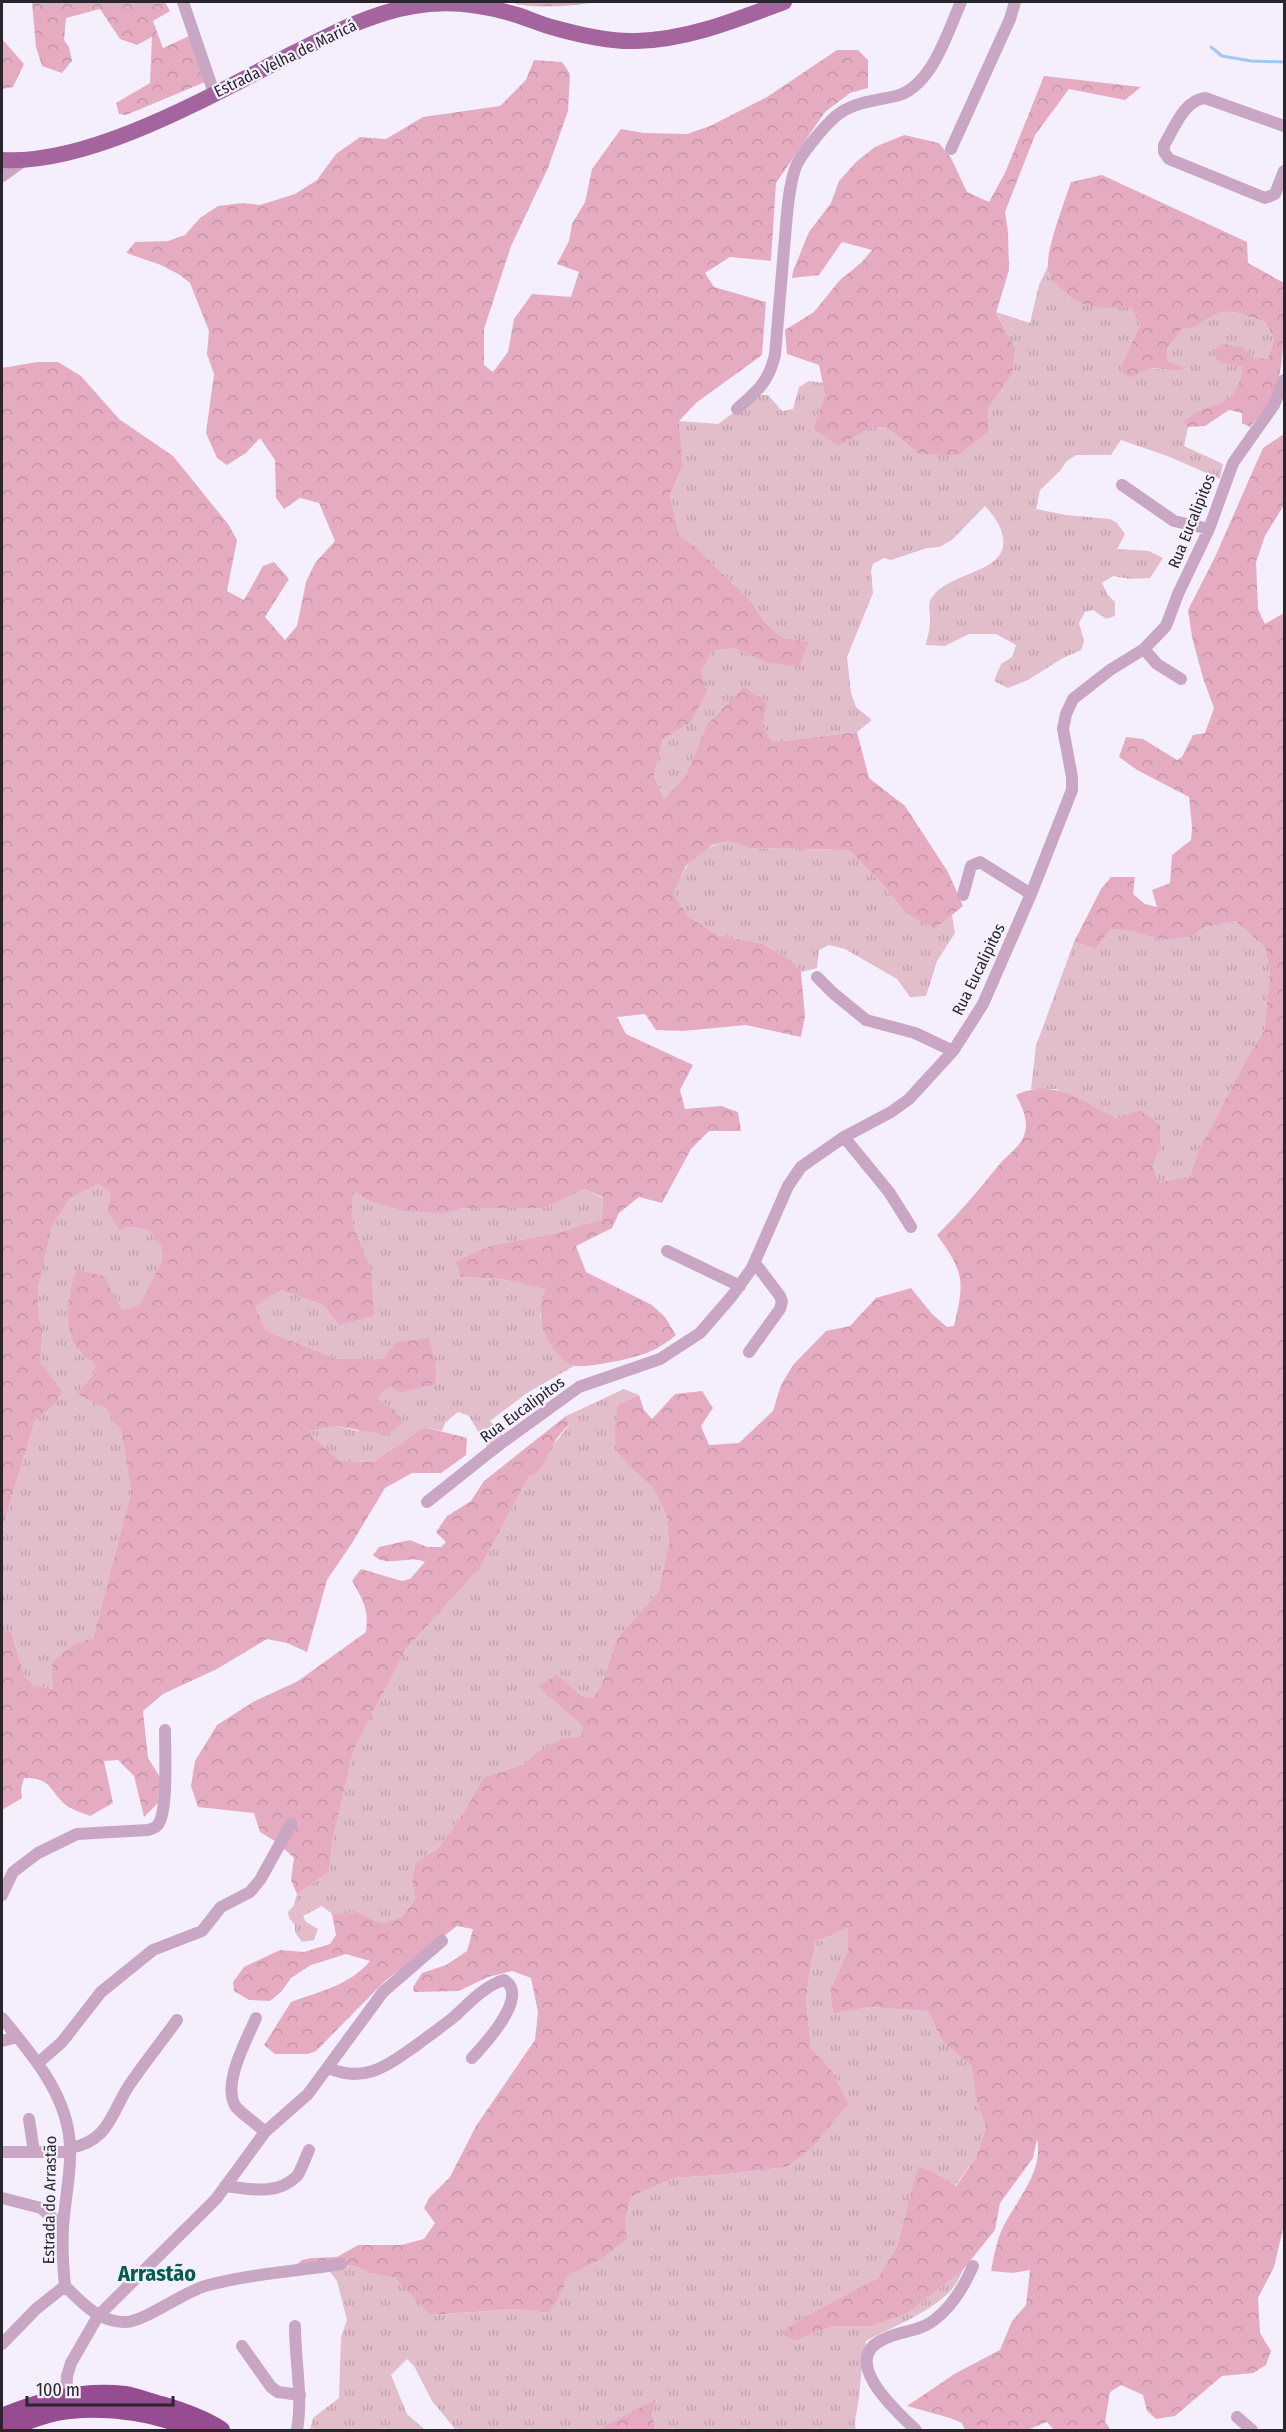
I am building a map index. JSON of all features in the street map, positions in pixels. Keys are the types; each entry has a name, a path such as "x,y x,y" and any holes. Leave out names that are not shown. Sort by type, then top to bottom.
{"highway":[{"path":"2,2417 31,2405 66,2397 125,2395 173,2408 207,2421 220,2430"},
{"path":"3,2430 38,2417 68,2410 100,2408 143,2414 194,2430"}],"main road":[{"name":"Estrada Velha de Maricá","path":"2,160 23,161 94,146 214,93 382,7 464,3 514,14 555,28 598,38 635,42 675,37 724,24 784,2"}],"street":[{"path":"183,2 214,93"},
{"path":"737,409 760,389 771,374 775,355 788,212 795,168 820,132 840,112 870,101 899,95 912,89 923,79 935,60 962,2"},
{"path":"951,149 1010,19 1015,2"},
{"path":"1284,126 1205,98 1198,99 1190,102 1164,145 1164,152 1169,159 1265,198 1275,194 1284,171"},
{"path":"2,177 23,161"},
{"name":"Rua Eucalipitos","path":"427,1502 496,1447 579,1387 660,1359 700,1333 740,1286 755,1263 788,1185 801,1167 844,1137 891,1112 909,1099 953,1051 983,1004 1031,894 1072,790 1063,729 1066,714 1073,699 1110,670 1144,649 1166,626 1178,594 1209,529 1233,463 1274,405 1284,380"},
{"path":"1122,485 1174,521 1209,529"},
{"path":"1144,649 1157,664 1181,679"},
{"path":"963,895 971,866 980,862 1031,894"},
{"path":"817,977 866,1020 915,1033 953,1051"},
{"path":"844,1137 889,1192 911,1227"},
{"path":"668,1251 740,1286"},
{"path":"749,1352 780,1309 782,1302 755,1263"},
{"path":"2,1895 13,1872 38,1853 77,1833 148,1830 160,1823 164,1801 165,1730"},
{"path":"38,2063 62,2042 101,1992 153,1950 202,1931 222,1907 250,1892 260,1880 291,1824"},
{"path":"66,2397 67,2376 71,2363 98,2316 216,2199 265,2132 308,2094 383,1992 442,1941"},
{"path":"328,2068 340,2073 355,2074 382,2068 430,2035 491,1987 504,1980 513,1990 511,2001 499,2029 472,2058"},
{"name":"Estrada do Arrastão","path":"2,2018 38,2063 66,2120 70,2150 63,2227 65,2286 98,2316"},
{"path":"256,2018 236,2067 232,2085 236,2106 265,2132"},
{"path":"2,2152 70,2150 90,2142 113,2118 129,2085 177,2020"},
{"path":"2,2041 17,2037"},
{"path":"29,2119 34,2152"},
{"path":"225,2186 266,2191 285,2184 298,2175 309,2150"},
{"path":"2,2198 41,2208 63,2227"},
{"path":"98,2316 116,2322 128,2322 177,2297 205,2286 341,2265"},
{"path":"916,2430 897,2413 876,2387 866,2365 868,2354 881,2340 933,2321 950,2305 964,2285 973,2266"},
{"path":"2,2344 36,2309 65,2286"},
{"path":"295,2326 295,2357 300,2395 297,2430"},
{"path":"242,2346 271,2387 278,2392 300,2395"},
{"path":"1237,2417 1252,2430"}],"green space":[{"path":"32,2 165,2 170,11 153,21 163,48 189,36 205,82 126,115 119,114 116,103 150,83 152,37 137,45 120,39 100,9 66,18 64,40 69,47 72,61 62,73 42,66 36,47"},
{"path":"508,2 598,2 541,7"},
{"path":"2,39 24,64 13,87 2,89"},
{"path":"837,50 858,50 868,60 868,88 850,93 825,112 776,183 771,261 730,257 705,273 714,287 766,302 762,355 696,403 679,421 683,465 670,495 679,535 692,544 751,601 764,621 781,637 808,642 799,667 765,662 734,648 713,651 701,672 707,691 690,723 663,739 654,776 664,799 686,775 706,726 744,687 767,703 762,726 773,742 857,732 869,778 905,806 948,872 963,906 935,929 906,914 885,887 849,850 750,848 728,841 712,845 686,866 673,893 688,916 718,935 763,944 791,960 801,972 805,1016 801,1037 746,1025 683,1031 656,1030 645,1014 617,1017 626,1034 693,1065 680,1090 685,1109 721,1106 738,1112 741,1131 709,1131 691,1149 662,1203 639,1197 619,1213 612,1228 576,1246 586,1272 652,1305 665,1317 676,1335 656,1349 634,1357 576,1366 569,1364 557,1354 544,1331 541,1313 545,1289 500,1279 461,1277 456,1261 493,1245 557,1233 602,1219 603,1197 584,1189 545,1208 464,1208 446,1213 405,1211 369,1201 352,1190 352,1223 371,1267 374,1316 339,1325 323,1305 282,1290 255,1306 266,1331 338,1359 383,1359 395,1343 429,1338 435,1360 436,1384 399,1393 390,1386 377,1398 395,1410 402,1423 388,1435 335,1426 307,1432 341,1461 373,1462 424,1427 467,1438 466,1455 441,1473 412,1473 385,1488 327,1580 307,1652 287,1643 267,1639 217,1669 163,1694 143,1711 148,1758 160,1777 158,1803 144,1817 134,1776 118,1760 104,1761 113,1803 90,1816 67,1806 50,1786 41,1780 24,1778 21,1789 22,1798 2,1810 2,1628 11,1632 25,1677 34,1685 53,1689 52,1663 75,1643 93,1638 131,1492 121,1431 106,1409 77,1394 95,1372 95,1364 80,1352 71,1334 68,1312 74,1279 77,1270 104,1276 122,1311 140,1305 161,1263 162,1248 150,1231 129,1227 119,1230 108,1211 111,1194 99,1184 70,1198 51,1229 38,1287 39,1318 43,1330 40,1362 62,1392 53,1406 35,1421 2,1529 2,368 37,362 58,362 81,376 119,419 173,456 228,524 237,540 227,591 244,600 263,566 274,562 289,579 265,617 285,640 297,626 306,582 315,563 335,541 319,503 300,498 284,509 276,498 275,460 260,438 246,453 227,465 217,458 206,433 214,374 207,354 209,331 190,283 161,265 126,253 135,242 168,241 185,235 200,218 218,206 243,203 260,205 295,194 317,180 336,154 360,137 386,139 423,117 500,106 526,80 534,60 562,62 570,74 568,111 548,168 511,246 484,329 484,365 493,372 508,352 514,319 532,294 571,297 579,272 557,264 569,241 572,224 585,202 592,169 621,129 644,133 687,134 710,126 767,97"},
{"path":"1044,76 1141,87 1125,100 1069,89 1035,135 1005,212 1009,270 996,313 1015,348 1012,374 988,409 988,432 959,454 947,456 916,453 885,427 871,427 838,446 813,428 825,394 819,365 787,354 785,330 814,312 839,281 862,262 872,250 842,242 819,275 792,278 809,232 831,203 839,181 857,161 875,147 904,135 939,143 951,158 967,192 989,202 1005,173"},
{"path":"1102,175 1247,242 1248,263 1284,283 1282,361 1276,390 1271,403 1250,427 1242,423 1242,413 1229,410 1205,426 1188,427 1183,423 1192,415 1219,404 1234,393 1243,367 1222,363 1216,358 1213,351 1222,344 1243,347 1253,358 1268,359 1274,338 1265,322 1239,313 1224,312 1194,326 1181,329 1167,350 1167,361 1187,368 1148,370 1132,378 1122,372 1123,362 1140,324 1131,307 1101,308 1083,304 1067,295 1049,273 1050,249 1071,182"},
{"path":"1048,266 1054,280 1062,290 1080,302 1104,307 1131,306 1140,324 1123,362 1141,371 1186,368 1167,361 1167,351 1180,329 1199,324 1224,312 1239,313 1265,322 1274,338 1268,359 1253,359 1243,347 1223,363 1244,367 1234,393 1219,404 1192,415 1183,423 1188,427 1184,446 1223,464 1220,479 1170,457 1121,440 1111,455 1076,455 1066,462 1040,490 1036,509 1066,515 1110,519 1117,523 1125,534 1117,549 1149,551 1163,558 1150,578 1130,579 1113,576 1102,583 1107,594 1115,602 1115,616 1106,619 1093,610 1085,612 1079,623 1084,641 1081,650 1061,659 1028,680 1008,688 994,681 1001,664 1012,657 1016,645 996,634 969,634 945,646 926,645 930,625 929,605 933,596 953,581 988,565 997,558 1002,550 1001,529 985,506 952,540 939,547 927,548 891,560 884,558 873,564 871,572 873,593 847,657 851,693 856,707 872,720 857,732 773,742 762,726 706,726 686,775 664,799 654,776 663,739 690,723 701,672 713,651 734,648 765,662 808,642 781,637 764,621 751,601 692,544 679,535 670,495 683,465 679,421 718,424 758,395 768,395 782,411 793,409 799,387 809,381 823,383 825,394 813,428 885,427 916,453 988,432 988,409 1012,374 1008,335 996,312 1030,323 1039,285"},
{"path":"1284,434 1284,505 1265,536 1256,562 1258,609 1265,624 1284,613 1284,2225 1274,2267 1258,2298 1260,2333 1271,2351 1266,2365 1253,2373 1222,2376 1175,2416 1156,2419 1147,2411 1143,2395 1121,2385 1110,2392 1105,2422 1111,2430 1054,2430 1047,2422 1027,2430 965,2430 962,2423 950,2418 907,2406 956,2373 1000,2350 1012,2321 1026,2305 1030,2270 1013,2273 991,2271 1004,2225 1028,2184 1037,2162 1037,2139 1033,2158 1000,2203 995,2230 962,2271 907,2314 872,2326 833,2326 795,2341 780,2333 813,2312 878,2278 897,2246 918,2167 935,2173 956,2186 976,2157 986,2128 976,2099 971,2066 942,2041 928,2011 869,2007 833,2014 830,1990 848,1950 848,1928 815,1942 806,1998 811,2048 832,2071 848,2104 813,2146 787,2167 674,2178 631,2197 625,2222 627,2239 598,2261 567,2276 563,2290 549,2313 516,2309 430,2315 396,2278 370,2273 355,2266 296,2265 302,2260 312,2258 337,2257 358,2245 401,2245 424,2239 435,2223 424,2208 429,2198 450,2177 476,2126 535,2040 538,2012 531,1978 512,1971 488,1977 459,1991 414,1992 413,1987 422,1973 446,1965 467,1951 473,1929 457,1926 385,1981 316,2051 308,2054 275,2054 264,2045 291,2002 343,1982 370,1961 346,1954 311,1965 291,1978 281,1992 270,2001 249,2000 234,1991 233,1982 244,1967 280,1950 304,1952 330,1944 336,1935 332,1914 357,1912 381,1924 402,1917 415,1899 412,1882 415,1863 438,1848 460,1818 484,1777 524,1764 532,1756 563,1738 581,1737 582,1726 538,1686 557,1675 582,1696 593,1698 602,1684 617,1638 658,1592 669,1543 666,1514 652,1487 632,1469 616,1449 615,1428 618,1404 639,1395 644,1410 652,1419 675,1394 702,1391 713,1408 701,1426 709,1445 739,1443 773,1411 781,1385 793,1365 826,1331 850,1326 876,1298 911,1288 932,1314 947,1327 954,1326 960,1298 960,1278 953,1258 937,1235 1023,1139 1026,1122 1016,1095 1030,1090 1054,1090 1066,1093 1119,1118 1140,1110 1160,1125 1160,1147 1153,1166 1159,1182 1190,1176 1198,1152 1248,1056 1264,1031 1270,971 1265,948 1236,921 1206,927 1190,937 1162,940 1130,931 1111,929 1095,949 1074,942 1101,889 1111,877 1135,877 1133,894 1145,904 1157,907 1152,890 1170,883 1172,855 1191,840 1189,797 1137,770 1119,757 1126,737 1143,739 1177,760 1182,757 1193,735 1205,733 1214,708 1192,637 1188,610 1215,557 1263,448"},
{"path":"728,841 750,848 849,850 885,887 906,914 935,929 952,915 955,933 937,961 926,996 910,997 897,979 845,949 829,945 819,950 817,968 801,972 791,960 763,944 718,935 688,916 673,893 683,874 700,853"},
{"path":"1236,921 1265,948 1270,971 1264,1031 1248,1056 1198,1152 1190,1176 1159,1182 1153,1166 1160,1147 1119,1118 1112,1117 1056,1089 1031,1089 1036,1046 1074,942 1095,949 1111,929 1130,931 1162,940 1190,937 1206,927"},
{"path":"99,1184 111,1194 129,1227 150,1231 162,1248 161,1263 141,1305 122,1312 79,1352 95,1364 95,1372 77,1394 106,1409 121,1431 131,1492 93,1638 75,1643 53,1689 34,1685 25,1677 11,1632 2,1628 2,1529 35,1421 53,1406 40,1362 43,1330 39,1318 38,1287 42,1261 51,1229 70,1198"},
{"path":"584,1189 603,1198 602,1219 557,1233 493,1245 461,1277 500,1279 545,1289 540,1316 558,1356 574,1366 527,1393 490,1421 510,1444 497,1454 487,1447 469,1416 458,1412 445,1423 442,1431 424,1427 373,1462 341,1461 307,1432 335,1426 358,1431 395,1410 377,1398 390,1385 383,1359 338,1359 266,1331 254,1306 282,1290 323,1305 339,1325 371,1267 352,1223 352,1190 369,1201 446,1213 464,1208 545,1208"},
{"path":"624,1389 639,1395 618,1404 632,1469 652,1487 666,1514 669,1543 658,1592 617,1638 602,1684 593,1698 582,1696 557,1676 539,1686 582,1726 581,1737 532,1756 524,1764 484,1777 460,1818 438,1848 415,1863 412,1882 415,1899 402,1917 381,1925 357,1912 332,1914 322,1906 303,1916 306,1922 318,1929 314,1940 302,1942 295,1932 295,1925 289,1918 288,1912 294,1905 297,1894 329,1872 333,1838 354,1749 407,1648 480,1568 529,1476 569,1425 566,1416"},
{"path":"566,1416 569,1424 557,1438 540,1470 529,1476 480,1568 407,1648 354,1749 333,1838 329,1872 297,1894 291,1880 294,1858 278,1843 260,1832 254,1813 198,1807 191,1786 195,1761 217,1725 253,1702 298,1681 366,1632 367,1617 364,1605 352,1581 361,1569 402,1581 410,1579 425,1562 418,1560 385,1561 373,1555 379,1547 410,1540 427,1547 441,1547 446,1542 436,1532 447,1516 471,1501 484,1481"},
{"path":"848,1928 848,1950 830,1990 833,2014 868,2007 928,2011 942,2041 971,2066 976,2099 986,2128 976,2157 955,2186 935,2173 907,2209 897,2246 878,2278 813,2312 781,2333 795,2341 833,2326 872,2326 907,2314 962,2271 947,2294 935,2304 866,2341 855,2418 856,2430 656,2430 652,2414 657,2400 596,2430 456,2430 432,2401 414,2366 407,2359 391,2375 407,2414 425,2430 310,2430 313,2418 339,2398 341,2337 347,2320 337,2281 326,2267 355,2266 370,2273 397,2278 431,2315 516,2309 548,2313 563,2290 567,2276 598,2261 625,2222 631,2197 674,2178 787,2167 832,2071 811,2048 806,1998 815,1942"},
{"path":"657,2399 652,2414 656,2430 596,2430"}],"waterway":[{"path":"1211,47 1222,56 1251,61 1284,62"}],"district":[{"name":"Arrastão","path":"157,2273"}]}
